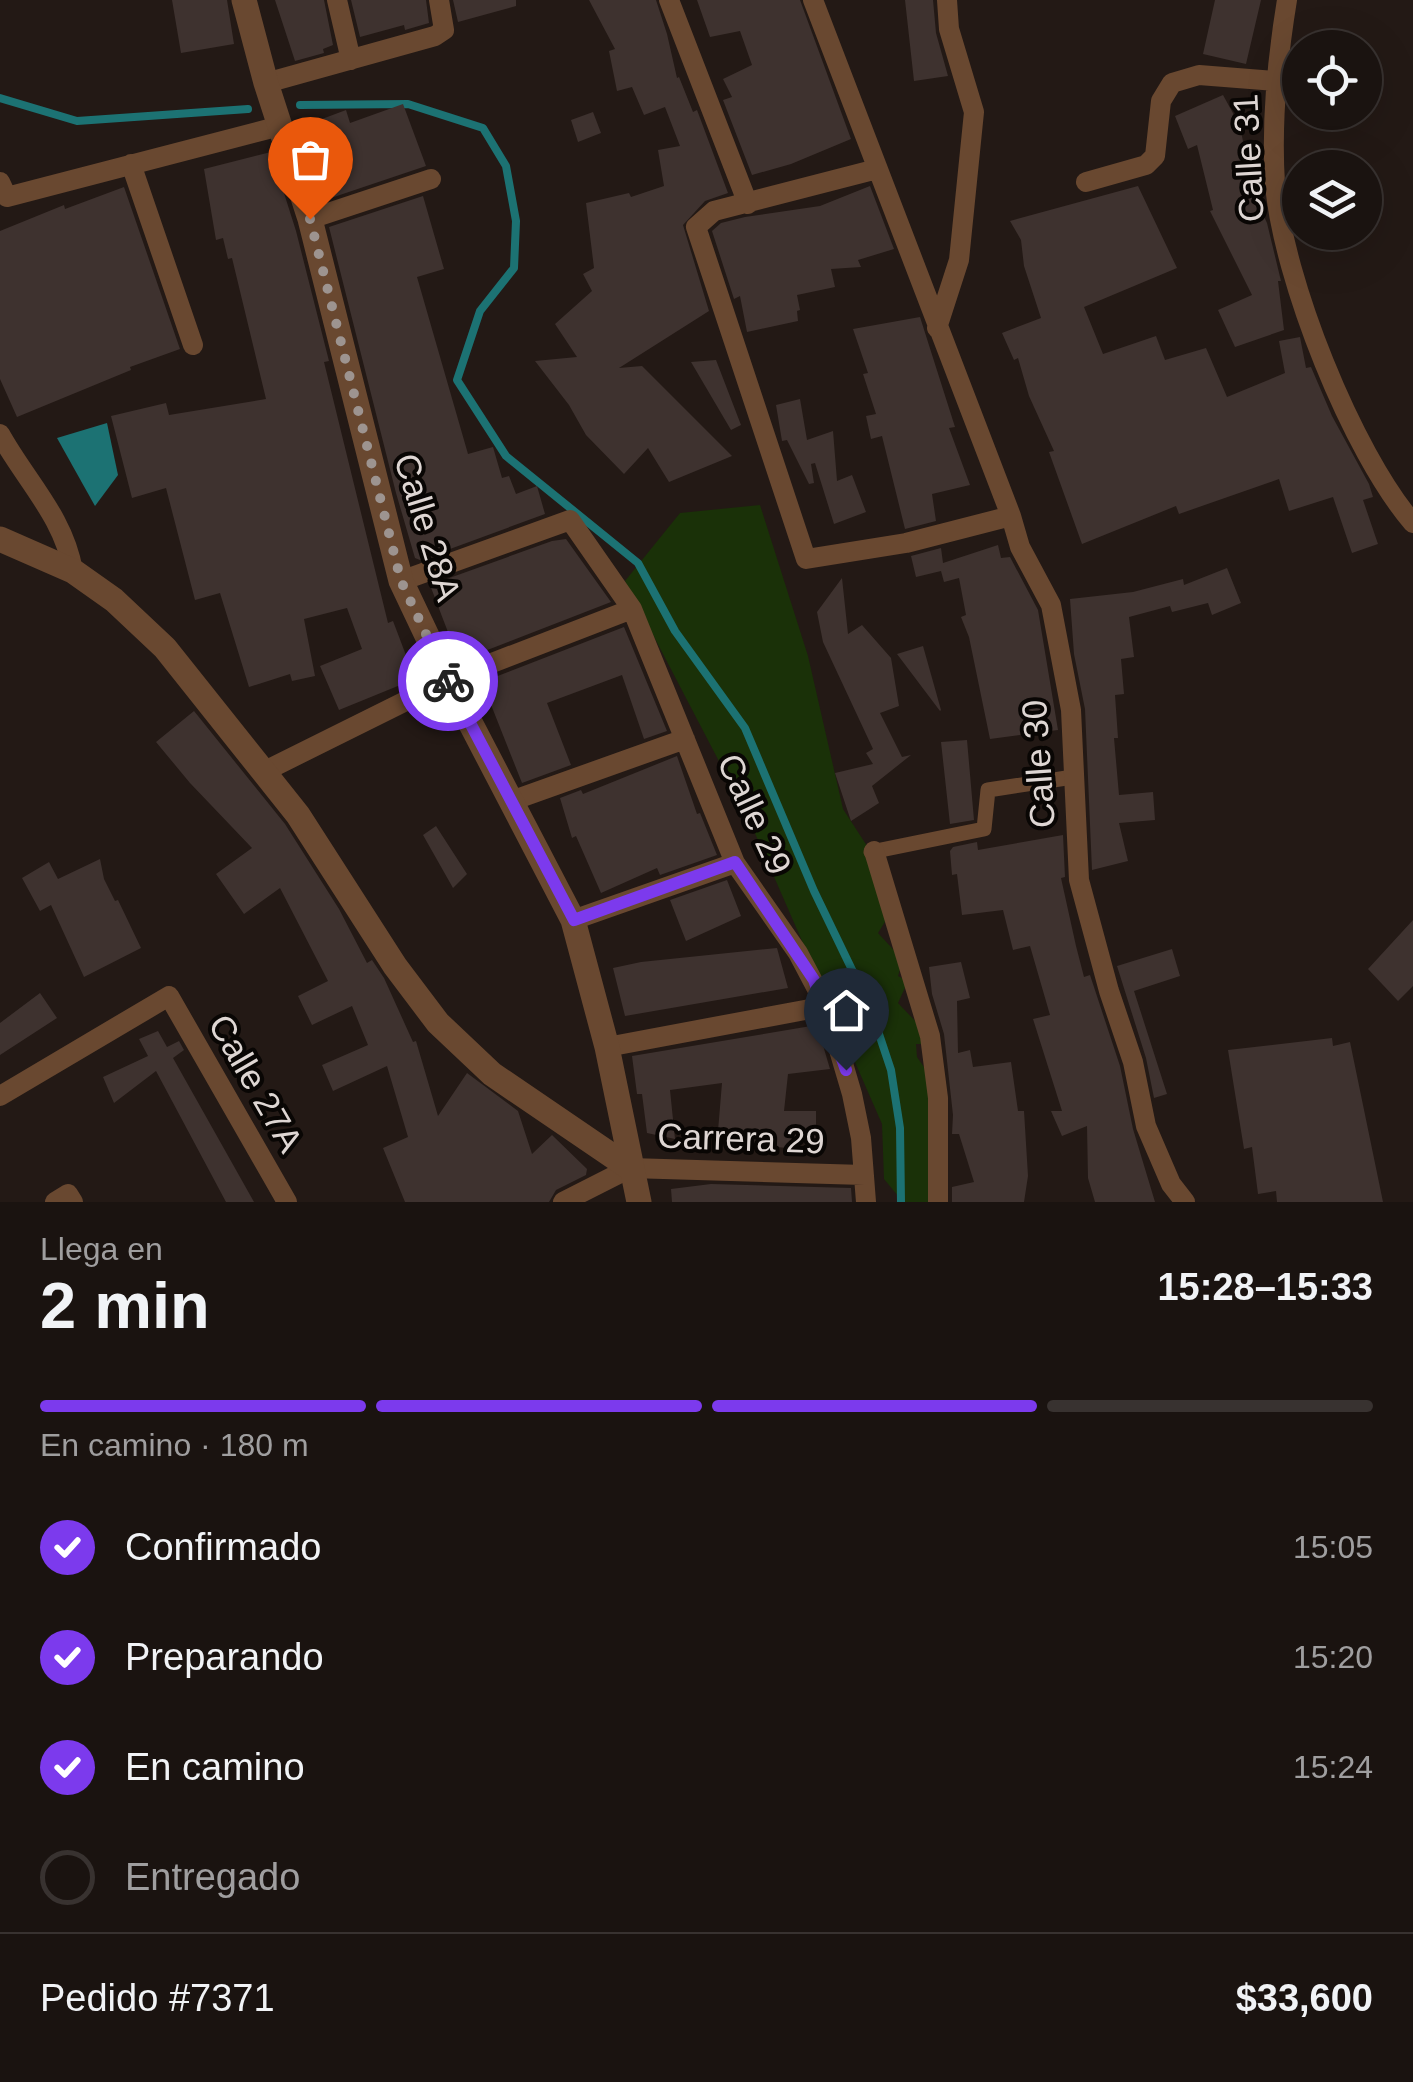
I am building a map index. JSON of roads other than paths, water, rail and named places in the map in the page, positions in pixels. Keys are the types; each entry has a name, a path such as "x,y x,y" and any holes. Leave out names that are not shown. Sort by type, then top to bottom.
{"street":[{"name":"Calle 28A","path":"244,0 310,219 401,581 448,680 574,920 639,1202"},
{"path":"336,0 351,60"},
{"path":"266,83 436,36 444,30 440,0"},
{"path":"669,0 748,204"},
{"name":"Calle 30","path":"812,0 1020,547 1051,605 1071,710 1079,880 1133,1062 1146,1126 1171,1184 1185,1202"},
{"path":"937,328 959,260 974,112 948,30 947,0"},
{"name":"Calle 31","path":"1287,0 1276,80 1276,187 1287,244 1326,366 1393,500 1413,524"},
{"path":"1086,182 1146,166 1155,156 1161,102 1172,82 1199,75 1276,80"},
{"path":"0,182 7,198 280,126"},
{"path":"131,164 193,345"},
{"path":"877,170 714,211 696,227 806,559 906,542 1011,516"},
{"path":"310,219 431,179"},
{"path":"0,434 56,518 68,545 73,572"},
{"name":"Calle 29","path":"401,581 570,520 632,609 735,862 798,953 826,1006 852,1094 866,1202"},
{"path":"0,539 73,572 114,600 165,648 265,771 338,874 395,966 438,1023 492,1074 630,1168"},
{"path":"265,771 448,680 632,609"},
{"path":"511,801 685,739"},
{"path":"938,1202 938,1098 930,1036 873,852 984,829 988,790 1072,776"},
{"path":"574,920 735,862"},
{"name":"Calle 27A","path":"0,1096 169,996 287,1202"},
{"path":"606,1047 826,1006"},
{"name":"Carrera 29","path":"563,1202 630,1168 864,1174"},
{"path":"55,1202 68,1194 73,1202"}],"water":[{"path":"107,423 118,475 95,506 57,438"}],"waterway":[{"path":"0,98 77,121 248,109"},
{"path":"300,105 408,104 483,128 506,166 516,221 514,268 480,311 457,380 506,456 638,563 675,631 745,728 814,891 870,1007 891,1070 900,1128 901,1202"}]}
